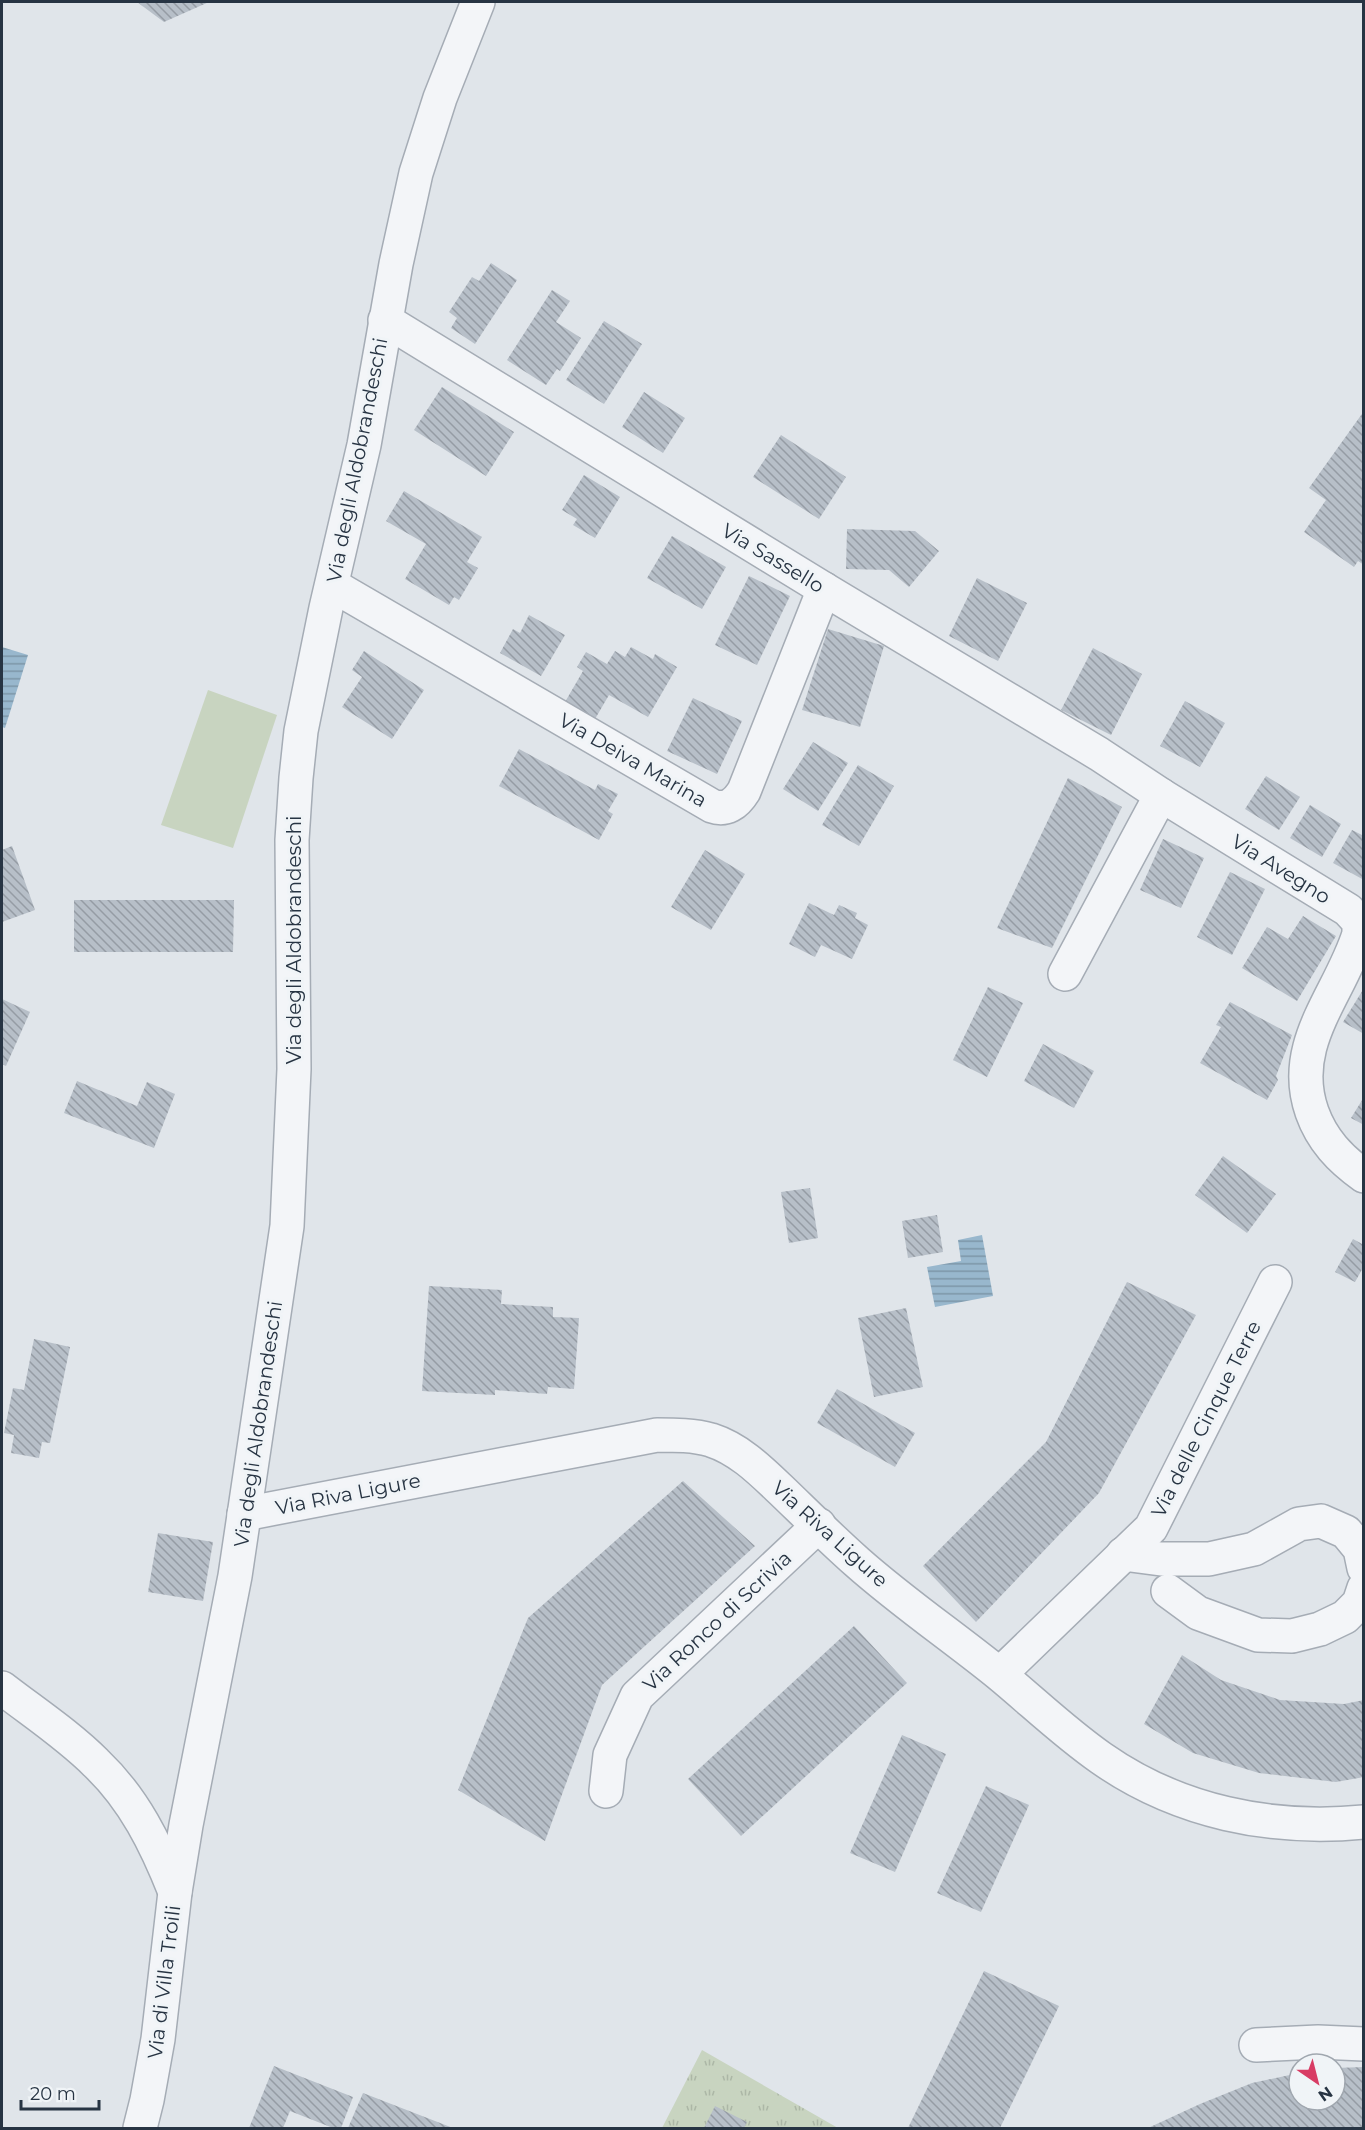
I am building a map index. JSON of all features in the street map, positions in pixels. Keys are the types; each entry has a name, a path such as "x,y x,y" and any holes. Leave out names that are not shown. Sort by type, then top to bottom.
{"street":[{"name":"Via degli Aldobrandeschi","path":"176,1892 186,1825 235,1576 287,1226 294,1069 292,840 298,751 310,682 364,445 385,320 416,173 450,70 478,2"},
{"name":"Via Sassello","path":"385,320 824,589 1099,754 1161,795"},
{"name":"Via Deiva Marina","path":"332,585 712,806 721,808 734,803 744,791 824,589"},
{"path":"1065,974 1161,795"},
{"name":"Via Avegno","path":"1161,795 1348,910 1359,922 1358,938 1307,1053 1305,1075 1309,1101 1324,1137 1341,1158 1364,1176"},
{"name":"Via delle Cinque Terre","path":"1000,1674 1151,1528 1275,1282"},
{"name":"Via Riva Ligure","path":"244,1514 657,1435 677,1435 711,1440 743,1456 857,1562 1000,1674 1100,1758 1136,1780 1171,1797 1221,1813 1265,1822 1307,1825 1364,1822"},
{"path":"1123,1554 1161,1559 1209,1559 1254,1549 1299,1524 1321,1521 1346,1532 1360,1549 1364,1568"},
{"name":"Via Ronco di Scrivia","path":"606,1791 610,1755 637,1696 819,1525"},
{"path":"1168,1591 1198,1613 1208,1617 1258,1635 1292,1636 1320,1629 1345,1617 1359,1603 1364,1588"},
{"name":"Via di Villa Troili","path":"2,1688 95,1761 114,1782 147,1828 176,1892 158,2039 140,2128"},
{"path":"1256,2045 1318,2042 1364,2044"}],"green space":[{"path":"208,690 277,715 233,848 161,825"},
{"path":"702,2050 838,2128 662,2128"}],"water":[{"path":"2,647 28,655 5,728 2,727"},
{"path":"982,1235 993,1296 935,1307 927,1267 961,1261 958,1240"}],"building":[{"path":"137,2 209,2 164,22"},
{"path":"491,263 517,280 475,344 451,328 457,318 449,312 472,277 479,281"},
{"path":"552,290 570,301 556,322 581,338 560,371 557,369 546,385 507,360"},
{"path":"604,321 642,344 604,404 566,380"},
{"path":"442,387 514,432 486,476 414,430"},
{"path":"644,392 685,418 663,453 622,427"},
{"path":"1364,411 1364,565 1358,561 1354,567 1304,532 1326,500 1309,488"},
{"path":"781,435 846,477 819,519 753,477"},
{"path":"584,475 620,497 595,538 573,525 577,519 562,510"},
{"path":"404,491 482,537 467,562 478,568 459,600 454,597 449,605 405,579 426,544 386,521"},
{"path":"847,529 915,531 939,551 909,587 889,570 846,569"},
{"path":"672,536 726,567 702,609 647,578"},
{"path":"749,576 790,596 757,665 715,645"},
{"path":"977,578 1027,603 998,661 949,636"},
{"path":"529,615 565,635 541,676 500,653 513,629 520,633"},
{"path":"828,629 884,646 860,727 802,710"},
{"path":"631,647 653,659 655,654 677,667 648,717 609,695 595,719 565,702 583,671 577,667 586,652 607,664 615,651 625,657"},
{"path":"1093,648 1142,674 1111,735 1061,710"},
{"path":"364,651 424,690 392,739 342,707 362,677 352,670"},
{"path":"693,698 742,721 717,774 667,751"},
{"path":"1185,701 1225,723 1200,767 1160,746"},
{"path":"813,742 848,763 818,811 783,789"},
{"path":"519,749 595,790 598,784 618,794 608,811 613,814 599,840 499,786"},
{"path":"858,765 894,786 859,846 822,825"},
{"path":"1266,776 1300,797 1279,830 1245,809"},
{"path":"1068,778 1122,807 1052,948 997,928"},
{"path":"1310,805 1341,824 1322,857 1290,838"},
{"path":"1352,830 1364,836 1364,880 1333,863"},
{"path":"1163,839 1204,858 1181,908 1140,890"},
{"path":"12,846 35,910 2,922 2,850"},
{"path":"705,850 745,874 711,930 671,907"},
{"path":"1230,872 1265,889 1232,955 1197,937"},
{"path":"74,900 234,900 233,952 74,952"},
{"path":"809,903 834,915 839,905 857,913 855,918 868,925 852,959 821,945 815,957 789,944"},
{"path":"1303,916 1336,936 1297,1001 1242,968 1267,927 1288,939"},
{"path":"988,987 1023,1003 987,1077 953,1060"},
{"path":"1364,988 1364,1034 1343,1022"},
{"path":"2,999 30,1012 6,1066 2,1064"},
{"path":"1230,1002 1292,1035 1276,1076 1278,1080 1267,1100 1200,1063 1221,1027 1216,1025"},
{"path":"1043,1044 1094,1071 1074,1108 1024,1081"},
{"path":"77,1081 137,1106 147,1082 175,1094 154,1148 64,1113"},
{"path":"1364,1097 1364,1125 1351,1118"},
{"path":"1223,1156 1276,1194 1247,1233 1195,1195"},
{"path":"810,1188 818,1238 789,1243 781,1192"},
{"path":"937,1215 943,1252 908,1258 902,1221"},
{"path":"1353,1239 1364,1245 1364,1266 1355,1282 1335,1272"},
{"path":"1127,1282 1196,1315 1099,1493 976,1622 923,1566 1046,1442"},
{"path":"429,1286 502,1290 501,1304 553,1307 553,1317 579,1318 574,1389 548,1387 547,1394 495,1390 495,1395 422,1391"},
{"path":"906,1308 923,1387 874,1397 858,1318"},
{"path":"34,1339 70,1347 50,1443 42,1442 39,1458 11,1453 14,1435 4,1433 13,1388 24,1390"},
{"path":"837,1389 915,1433 895,1467 817,1423"},
{"path":"683,1481 755,1546 602,1685 545,1841 458,1790 528,1618"},
{"path":"158,1533 213,1542 203,1601 148,1592"},
{"path":"854,1626 907,1683 741,1836 688,1779"},
{"path":"1182,1655 1221,1680 1280,1700 1344,1704 1364,1700 1364,1777 1336,1782 1259,1773 1193,1753 1144,1724"},
{"path":"902,1735 946,1754 895,1872 850,1853"},
{"path":"986,1786 1029,1805 981,1912 937,1893"},
{"path":"984,1971 1059,2006 1000,2128 908,2128"},
{"path":"274,2066 353,2097 341,2128 333,2128 290,2111 283,2128 249,2128"},
{"path":"1364,2067 1364,2128 1148,2128 1252,2083 1287,2076 1287,2112 1347,2112 1347,2068"},
{"path":"363,2093 453,2128 348,2128"},
{"path":"715,2106 747,2122 744,2128 704,2128"}]}
